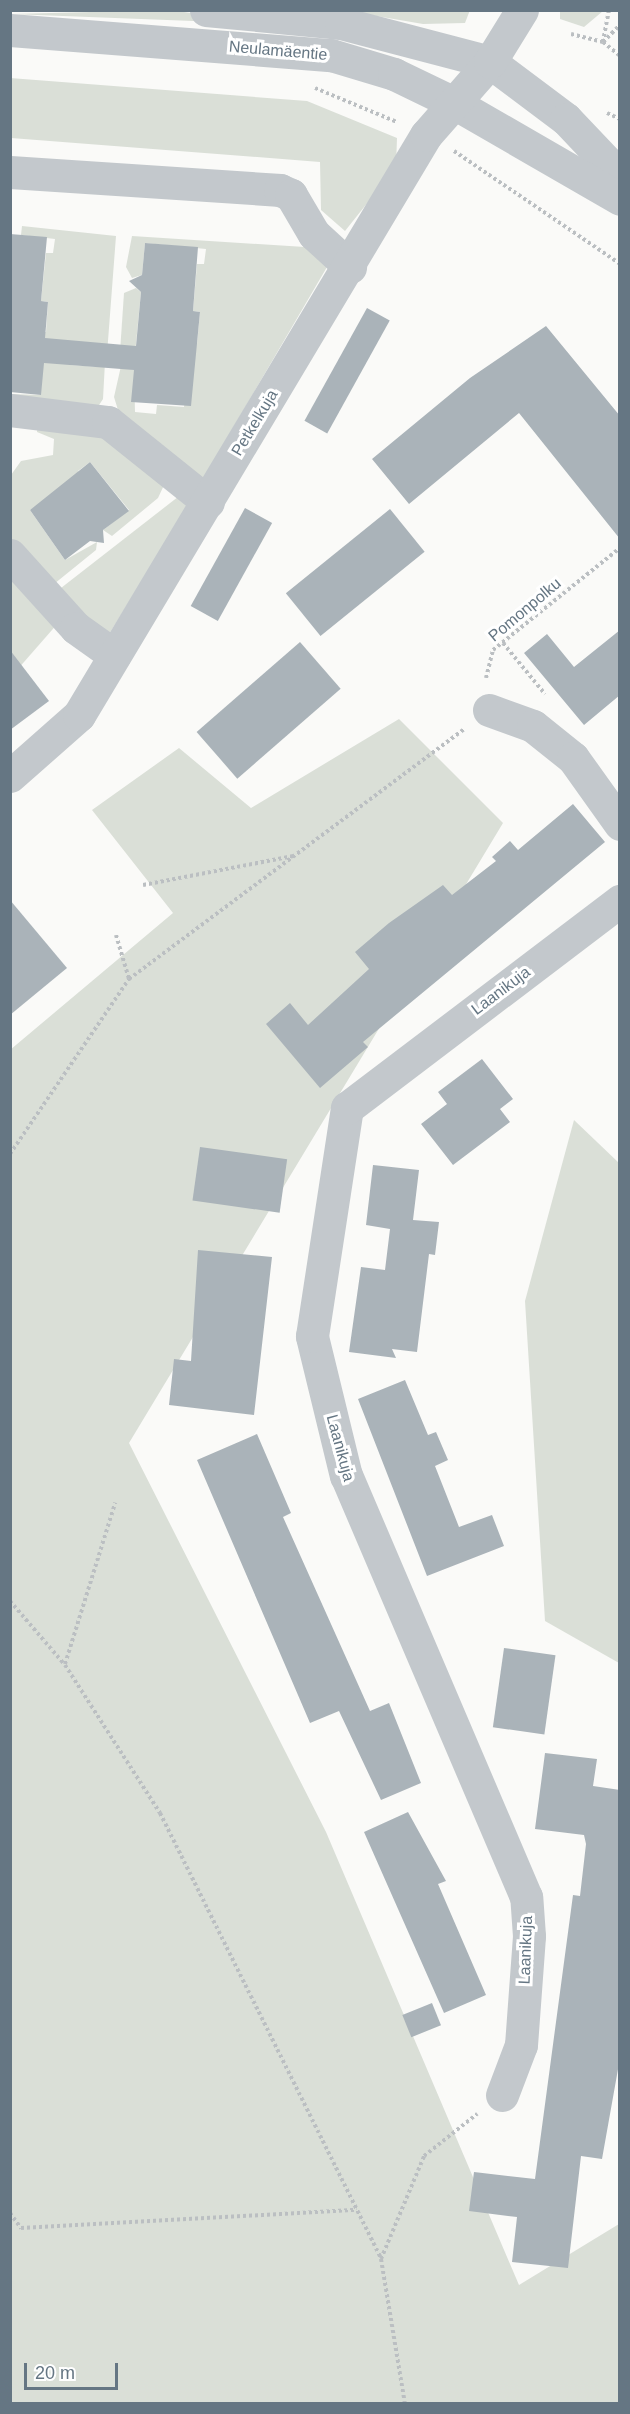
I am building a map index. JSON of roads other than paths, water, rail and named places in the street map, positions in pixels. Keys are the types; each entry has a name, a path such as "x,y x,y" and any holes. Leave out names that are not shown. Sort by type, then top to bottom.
{"street":[{"name":"Neulamäentie","path":"206,10 341,23 490,62 566,119 620,176"},
{"name":"Petkelkuja","path":"10,776 79,716 350,267 426,135 490,62 522,10"},
{"name":"Neulamäentie","path":"10,30 332,54 394,74 454,103 620,199"},
{"path":"10,172 280,190 291,195 314,234 350,267"},
{"path":"10,410 108,422 207,502"},
{"path":"10,555 76,628 114,655"},
{"path":"489,710 533,726 573,758 620,824"},
{"name":"Laanikuja","path":"502,2095 521,2045 529,1936 526,1897 346,1476 312,1336 347,1108 620,901"}]}
